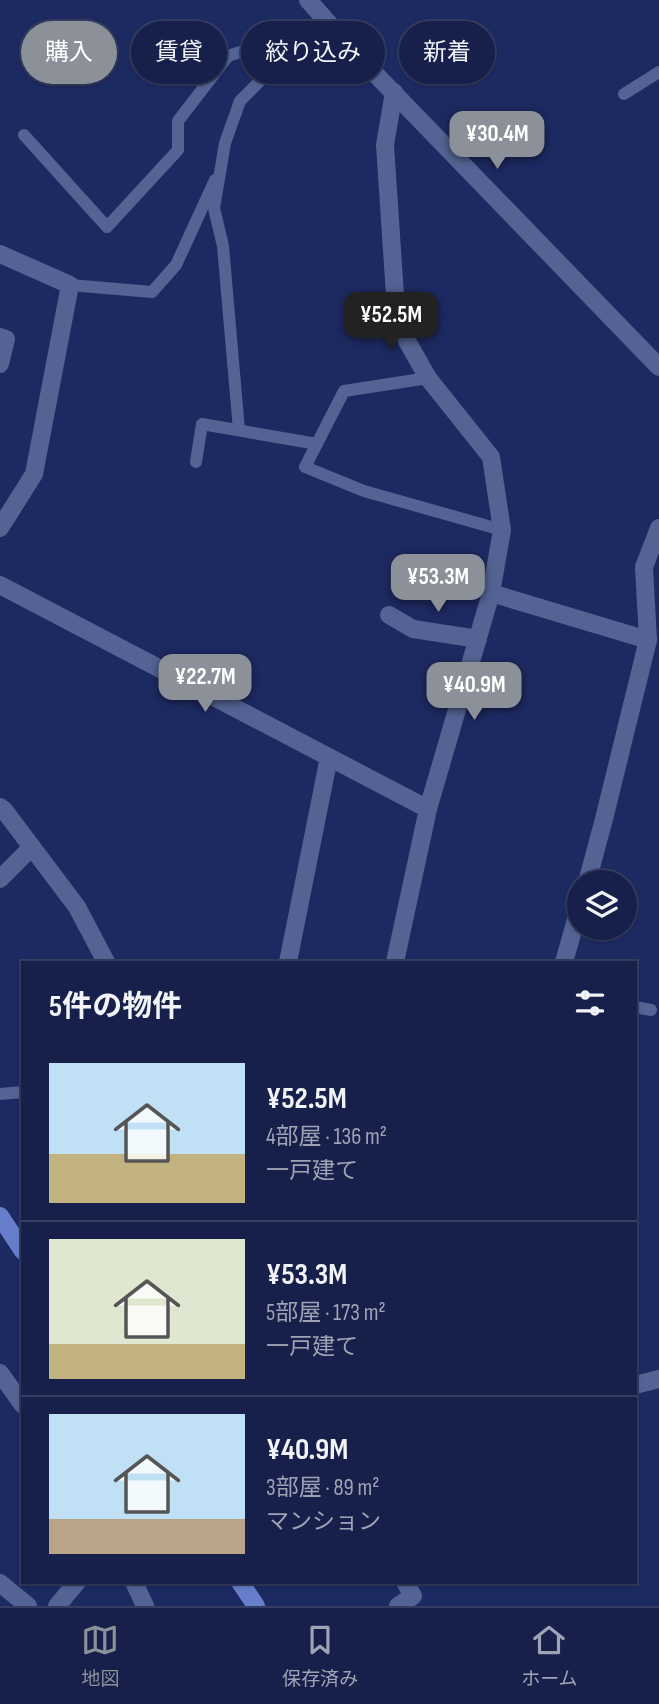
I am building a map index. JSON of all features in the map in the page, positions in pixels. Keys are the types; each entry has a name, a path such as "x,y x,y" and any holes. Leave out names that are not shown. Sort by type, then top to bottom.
{"main road":[{"path":"0,1216 21,1248"},
{"path":"241,1584 256,1606"}],"street":[{"path":"308,0 327,21"},
{"path":"385,83 659,367"},
{"path":"394,92 385,145 396,310 407,341 428,378 491,457 502,530 491,593 428,809 395,961"},
{"path":"0,254 70,285 34,474 0,528"},
{"path":"0,337 6,339 0,364"},
{"path":"590,870 648,640 644,567 659,528"},
{"path":"0,585 428,809"},
{"path":"491,593 648,640"},
{"path":"389,615 413,629 478,639"},
{"path":"288,961 329,757"},
{"path":"0,807 77,907 105,961"},
{"path":"0,879 32,847"},
{"path":"564,961 570,940"},
{"path":"0,1373 21,1402"},
{"path":"637,1384 659,1379"},
{"path":"0,1583 28,1606"},
{"path":"57,1606 75,1584"},
{"path":"135,1584 145,1606"},
{"path":"398,1606 413,1596 406,1584"}],"lane":[{"path":"24,135 107,227 178,150 178,121 228,56 241,52"},
{"path":"624,94 659,72"},
{"path":"239,430 223,246 214,208 225,143 240,101 257,84"},
{"path":"70,285 152,292 176,265 222,163"},
{"path":"428,378 344,391 305,467 364,491 502,530"},
{"path":"196,462 202,424 317,444"},
{"path":"637,1006 651,1010"},
{"path":"0,1094 21,1092"}]}
